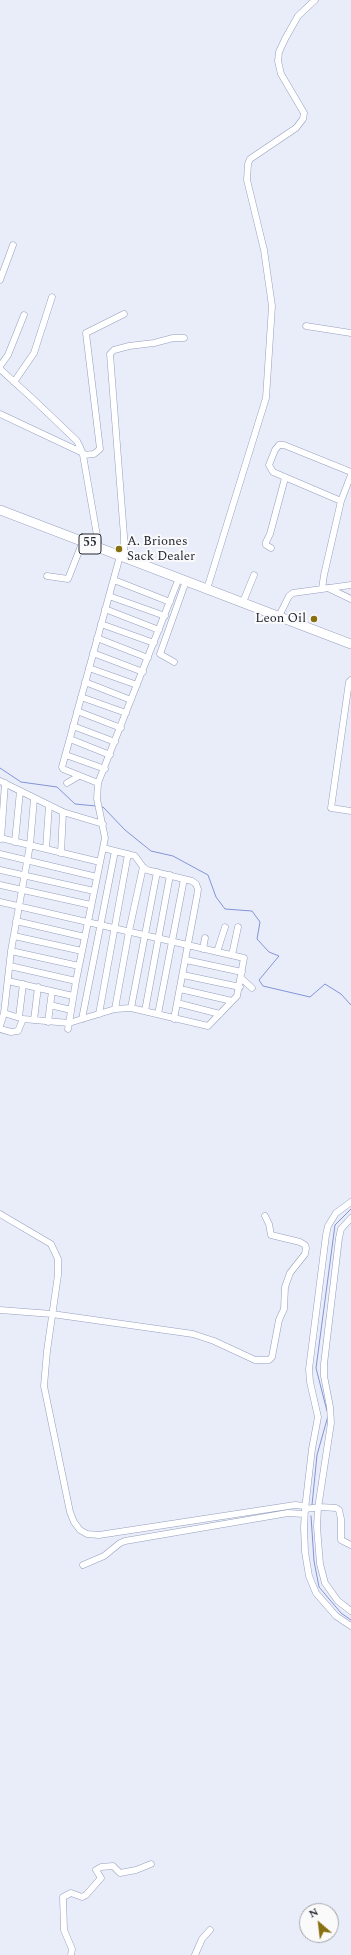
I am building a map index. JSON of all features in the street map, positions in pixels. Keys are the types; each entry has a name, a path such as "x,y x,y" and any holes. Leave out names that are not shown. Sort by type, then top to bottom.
{"highway":[{"name":"55","path":"0,510 351,644"}],"street":[{"path":"207,589 266,398 272,306 264,250 247,180 248,164 250,159 296,128 303,119 304,113 281,74 278,61 279,52 298,16 315,0"},
{"path":"0,280 13,245"},
{"path":"14,382 34,353 52,297"},
{"path":"0,414 83,454 94,454 100,449 86,333 124,314"},
{"path":"0,366 8,355 24,315"},
{"path":"306,326 351,333"},
{"path":"98,783 62,768 105,609 122,556 124,536 110,354 114,350 154,343 167,339 180,337 184,338"},
{"path":"0,369 77,441 83,454 99,547"},
{"path":"325,589 324,575 341,501 351,474 281,445 275,450 270,465 274,472 341,501"},
{"path":"271,548 266,545 266,542 270,534 285,478"},
{"path":"47,576 68,579 84,542"},
{"path":"243,602 254,575"},
{"path":"114,580 170,602"},
{"path":"68,1026 84,937 105,838 97,799 98,783 105,769 170,602 183,580"},
{"path":"174,662 160,654 183,580"},
{"path":"279,616 290,595 298,592 351,586"},
{"path":"325,589 351,599"},
{"path":"109,596 165,616"},
{"path":"105,609 159,630"},
{"path":"101,624 154,643"},
{"path":"97,638 148,658"},
{"path":"93,653 142,672"},
{"path":"89,668 137,685"},
{"path":"351,680 348,688 331,808 351,811"},
{"path":"85,682 131,700"},
{"path":"81,697 126,713"},
{"path":"77,711 121,728"},
{"path":"73,726 115,742"},
{"path":"70,739 110,755"},
{"path":"66,755 105,769"},
{"path":"67,782 79,776"},
{"path":"100,862 0,839 3,782 34,799 63,812 103,824"},
{"path":"15,842 20,791"},
{"path":"23,984 21,1018 18,1031 12,1032 0,1027 4,1013 11,951 30,845 34,799"},
{"path":"46,849 49,805"},
{"path":"61,853 63,812"},
{"path":"103,848 135,856 143,867 192,881 198,888 189,945 174,1019"},
{"path":"82,1019 115,851"},
{"path":"0,854 97,877"},
{"path":"99,1014 128,854"},
{"path":"115,1010 128,931 143,867"},
{"path":"0,870 94,892"},
{"path":"131,1008 157,872"},
{"path":"145,1011 160,938 170,875"},
{"path":"158,1014 173,942 184,878"},
{"path":"0,886 91,905"},
{"path":"0,902 244,958 237,999 208,1026 131,1008 99,1014 82,1019 68,1026 21,1018 4,1013"},
{"path":"16,921 84,937"},
{"path":"217,952 224,927"},
{"path":"232,955 238,927"},
{"path":"14,936 82,952"},
{"path":"203,949 205,938"},
{"path":"11,951 79,966"},
{"path":"186,960 242,975 252,988"},
{"path":"10,966 76,981"},
{"path":"183,975 240,987"},
{"path":"8,980 73,996"},
{"path":"34,1020 38,987"},
{"path":"180,989 237,999"},
{"path":"48,1022 52,991"},
{"path":"177,1003 220,1014"},
{"path":"50,1005 71,1010"},
{"path":"351,1202 336,1213 328,1226 326,1234 309,1369 310,1382 318,1417 312,1449 305,1509 304,1552 309,1576 316,1593 336,1616 351,1626"},
{"path":"0,1214 45,1240 54,1247 59,1268 45,1361 44,1391 70,1512 74,1522 84,1533 99,1535 295,1505 305,1509"},
{"path":"0,1310 52,1314 193,1334 220,1344 255,1360 269,1360 272,1357 279,1320 284,1309 284,1287 290,1273 305,1254 306,1248 305,1245 300,1242 271,1235 269,1224 265,1216"},
{"path":"351,1218 346,1222 340,1233 323,1371 330,1407 331,1423 318,1508 318,1555 325,1583 338,1601 351,1611"},
{"path":"83,1565 104,1556 120,1543 125,1541 305,1509 318,1508 336,1508 339,1510 341,1519 341,1540 351,1545"},
{"path":"71,1955 72,1949 64,1930 63,1897 71,1893 82,1897 86,1895 101,1878 96,1870 101,1867 114,1866 120,1873 136,1870 151,1864"},
{"path":"195,1955 202,1939 210,1930"}],"waterway":[{"path":"0,768 21,782 57,787 75,804 96,806"},
{"path":"101,807 103,807 125,830 151,851 173,856 208,875 216,897 225,909 252,911 260,922 257,939 269,952 279,956 259,980 263,986 310,997 325,984 341,994 351,1005"},
{"path":"327,1411 316,1368 335,1225 351,1209"},
{"path":"312,1505 317,1455 328,1416"},
{"path":"311,1516 314,1561 319,1587 341,1613 351,1620"}],"place":[{"name":"A. Briones Sack Dealer","path":"119,549"},
{"name":"Leon Oil","path":"314,619"}]}
